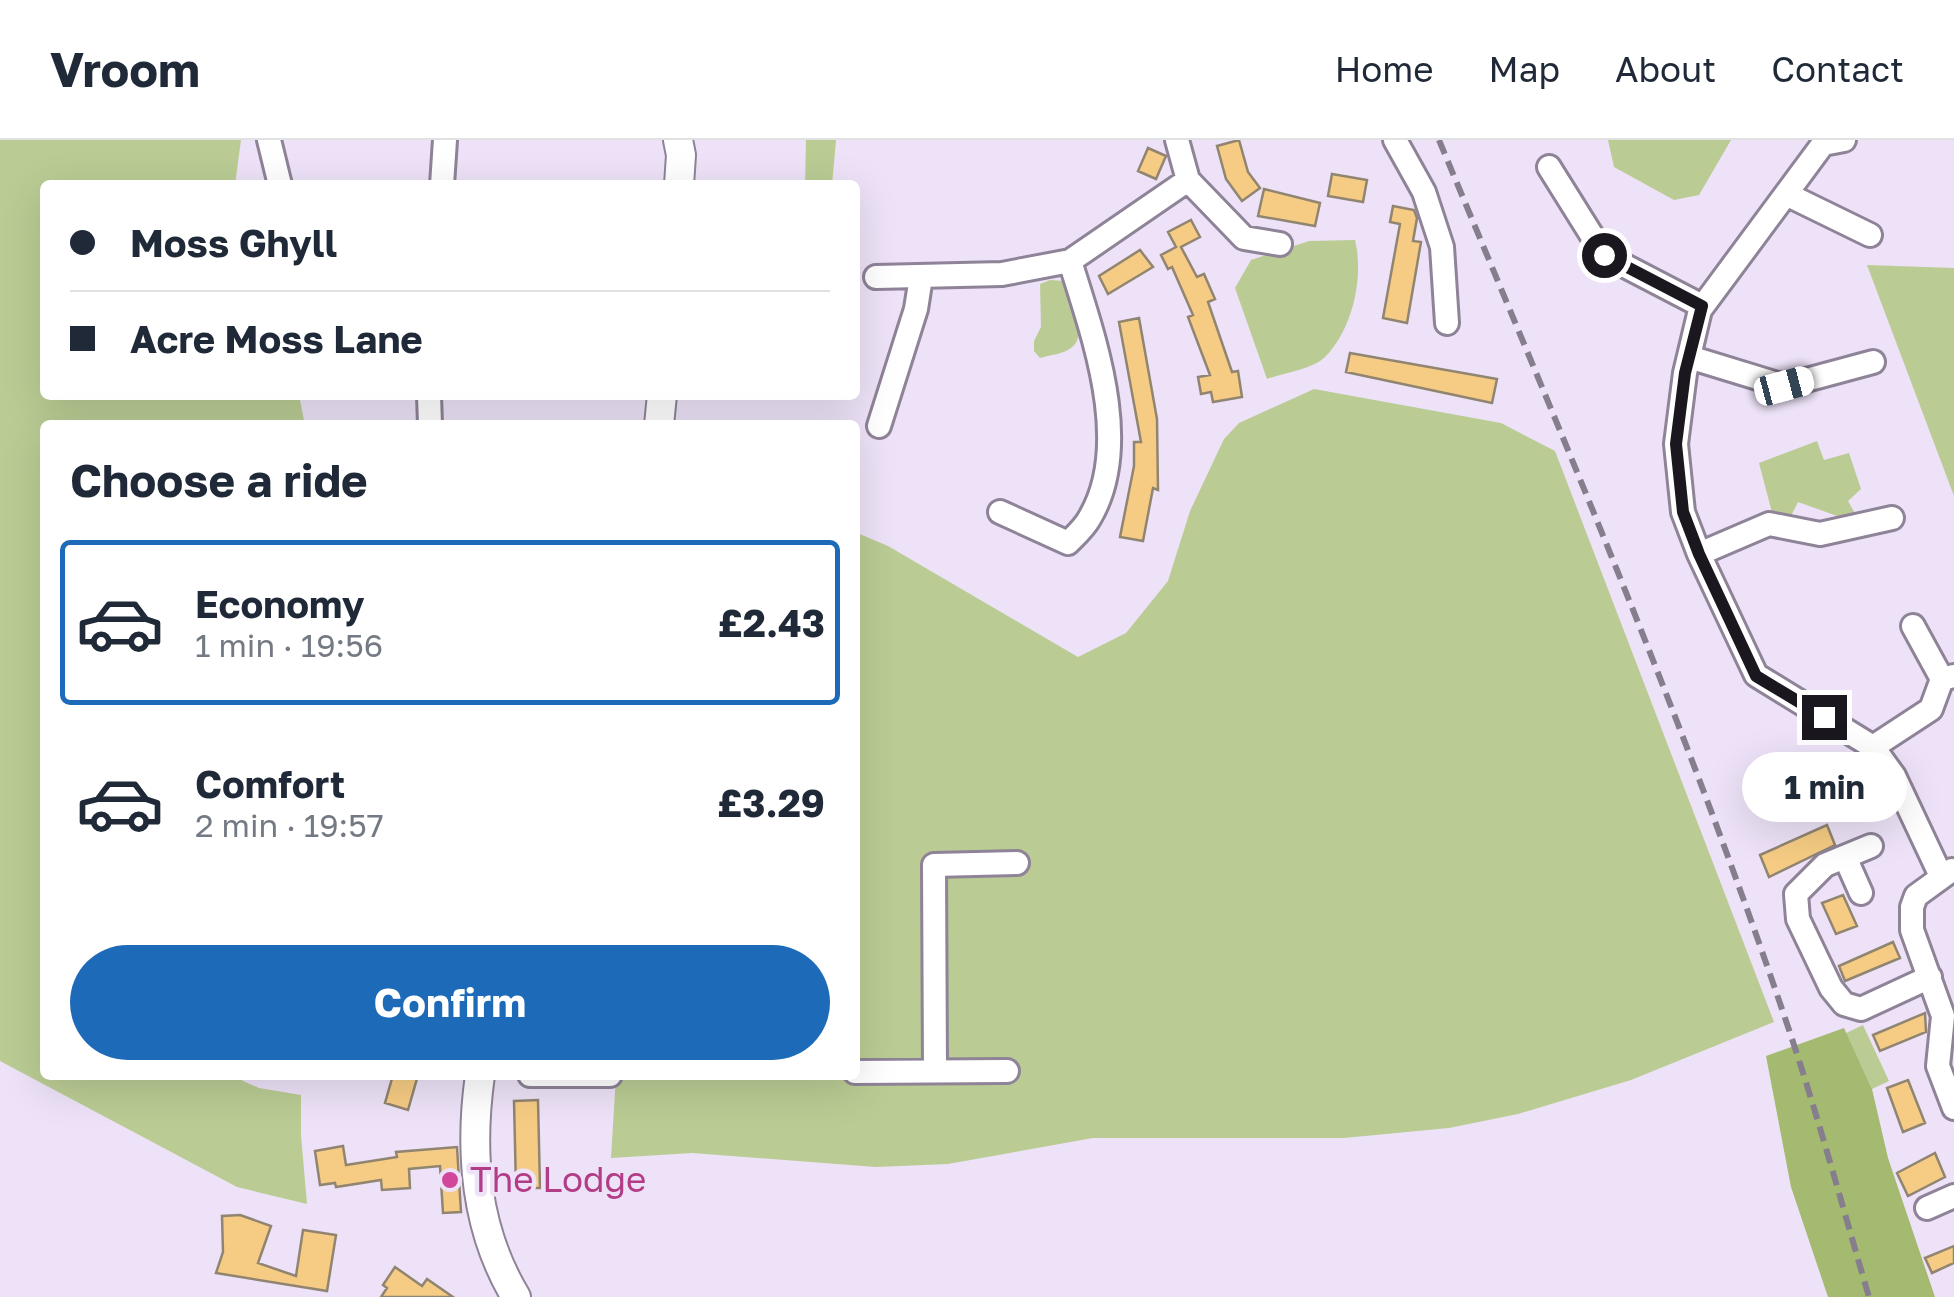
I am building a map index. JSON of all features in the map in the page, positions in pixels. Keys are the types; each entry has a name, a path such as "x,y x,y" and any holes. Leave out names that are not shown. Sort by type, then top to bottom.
{"street":[{"path":"268,140 279,180"},
{"path":"442,180 444,140"},
{"path":"678,140 679,180"},
{"path":"1177,140 1188,180 1244,238 1280,244"},
{"path":"1395,140 1424,192 1442,247 1446,323"},
{"path":"1830,142 1702,306 1688,357 1676,444 1683,512 1756,676 1872,747 1894,776 1948,872 1916,896 1912,930 1944,1016 1938,1066 1954,1108"},
{"path":"1549,167 1604,255 1702,306"},
{"path":"876,277 1002,274 1070,261 1188,180"},
{"path":"1786,194 1870,235"},
{"path":"1000,512 1068,543 1089,520 1102,488 1109,438 1100,358 1070,261"},
{"path":"879,426 916,309 921,277"},
{"path":"1688,357 1784,386 1873,362"},
{"path":"1699,554 1769,524 1820,534 1892,518"},
{"path":"1872,747 1930,709 1948,677 1912,626"},
{"path":"1872,846 1825,865 1796,894 1798,920 1831,988 1844,1004 1861,1009 1930,978"},
{"path":"1845,856 1860,892"},
{"path":"935,1071 934,865 1017,863"},
{"path":"860,1072 1007,1070"},
{"path":"480,1080 474,1138 481,1218 496,1263 516,1297"},
{"path":"1927,1208 1954,1196"}],"green space":[{"path":"0,140 241,140 236,180 40,180 40,400 300,400 304,420 40,420 40,1080 241,1080 259,1088 301,1095 307,1204 237,1187 0,1061"},
{"path":"806,140 836,140 832,180 805,180"},
{"path":"1608,140 1731,140 1699,195 1674,200 1614,167"},
{"path":"1355,240 1358,270 1354,302 1335,345 1313,365 1267,379 1235,288 1251,260 1309,241"},
{"path":"1867,265 1954,268 1954,496"},
{"path":"1064,281 1068,288 1078,315 1079,334 1068,350 1040,358 1034,351 1034,341 1041,327 1040,284"},
{"path":"1314,389 1501,423 1555,451 1774,1022 1631,1080 1518,1114 1449,1128 1344,1138 1093,1138 948,1164 876,1167 692,1153 611,1158 616,1080 860,1080 860,534 888,546 1078,657 1126,633 1168,581 1190,511 1224,439 1239,423"},
{"path":"1817,441 1824,460 1849,453 1861,489 1848,501 1857,517 1836,527 1840,517 1798,502 1789,520 1774,520 1759,463"},
{"path":"1863,1025 1889,1081 1872,1089 1846,1033"},
{"path":"1844,1028 1872,1089 1888,1158 1935,1297 1828,1297 1791,1187 1766,1056"}],"building":[{"path":"1239,140 1248,172 1260,188 1242,201 1226,179 1217,146"},
{"path":"1148,148 1166,156 1156,179 1138,171"},
{"path":"1332,174 1367,180 1363,202 1328,196"},
{"path":"1264,189 1320,203 1315,226 1258,216"},
{"path":"1393,206 1414,210 1417,218 1413,241 1421,242 1407,323 1383,318 1400,224 1390,222"},
{"path":"1191,220 1200,237 1181,247 1197,277 1204,274 1215,299 1208,302 1232,372 1238,371 1242,397 1213,402 1211,392 1201,394 1198,377 1210,375 1188,317 1193,315 1172,267 1168,269 1161,255 1176,247 1168,232"},
{"path":"1140,250 1153,267 1108,294 1099,276"},
{"path":"1139,318 1157,419 1158,490 1153,488 1143,541 1120,537 1134,466 1134,442 1141,442 1119,322"},
{"path":"1350,353 1497,379 1492,403 1346,372"},
{"path":"1827,825 1835,845 1769,877 1760,855"},
{"path":"1843,895 1857,926 1836,934 1822,903"},
{"path":"1893,942 1900,958 1845,981 1839,966"},
{"path":"1925,1013 1926,1032 1880,1051 1873,1035"},
{"path":"392,1080 417,1080 408,1110 385,1103"},
{"path":"1908,1080 1925,1123 1903,1132 1887,1088"},
{"path":"538,1100 540,1188 516,1188 514,1101"},
{"path":"343,1146 346,1165 397,1157 396,1152 457,1147 461,1212 443,1213 440,1166 409,1169 410,1188 382,1190 381,1180 336,1187 335,1183 320,1185 315,1151"},
{"path":"1935,1153 1945,1177 1908,1196 1897,1173"},
{"path":"240,1215 271,1226 258,1263 296,1276 303,1230 336,1235 327,1291 216,1273 223,1252 222,1216"},
{"path":"1954,1246 1954,1263 1932,1273 1925,1258"},
{"path":"395,1267 422,1286 427,1279 453,1297 381,1297 387,1288 383,1285"}],"railway":[{"path":"1439,140 1620,578 1706,798 1797,1055 1869,1297"}],"place":[{"name":"The Lodge","path":"450,1180"}],"route":[{"path":"1604,255 1702,306 1685,373 1676,444 1683,512 1756,676 1824,717"}]}
